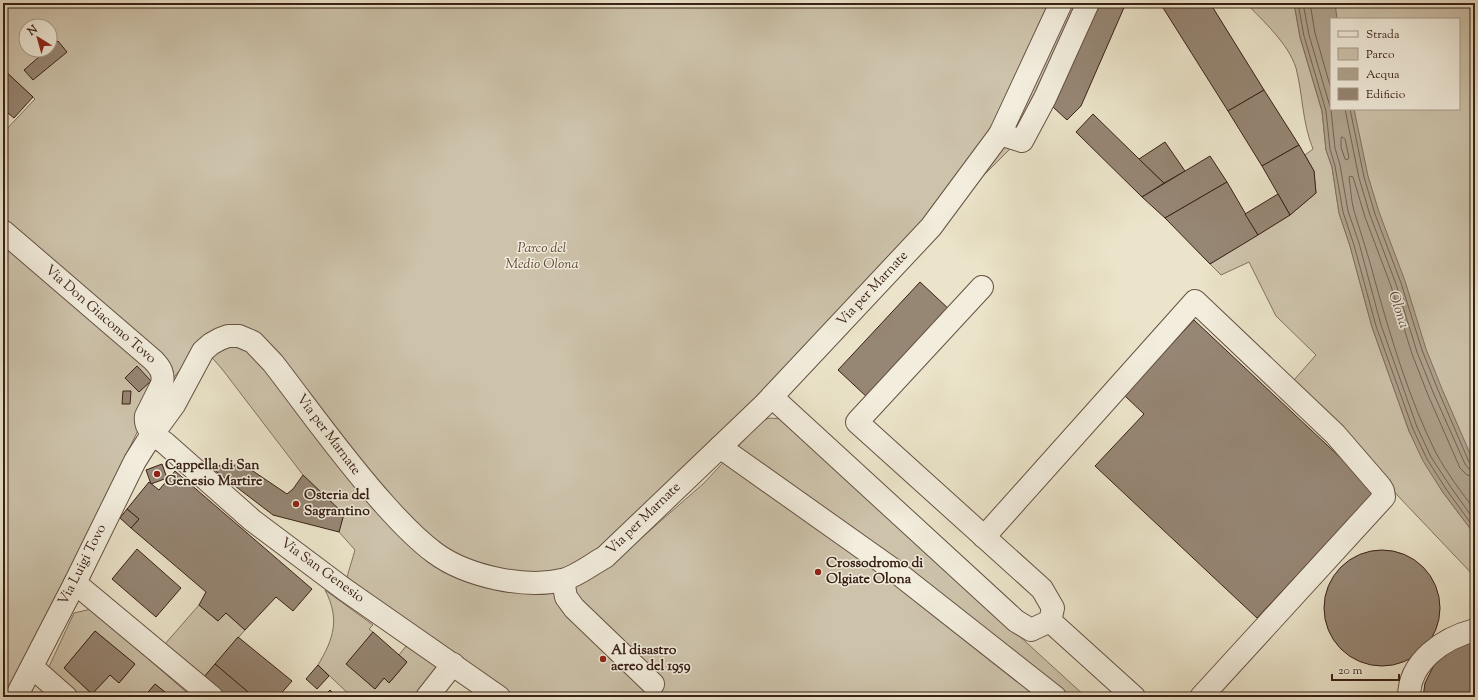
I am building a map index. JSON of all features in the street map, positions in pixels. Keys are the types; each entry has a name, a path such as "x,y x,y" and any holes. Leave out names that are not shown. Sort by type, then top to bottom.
{"street":[{"name":"Via per Marnate","path":"153,435 174,405 206,348 228,336 244,337 252,342 273,363 362,479 410,532 436,554 460,567 489,577 512,582 563,580 604,557 720,447 772,397 931,227 1000,134 1061,3"},
{"path":"1000,134 1022,141 1045,98 1088,3"},
{"name":"Via Don Giacomo Tovo","path":"3,231 153,360 161,369 163,379 162,384 146,416 146,424 153,435"},
{"path":"982,288 857,422 1042,589 1053,608 1050,621"},
{"path":"984,538 1195,300 1335,434 1380,486 1384,497 1200,697"},
{"path":"772,397 1016,621 1030,630 1050,621"},
{"name":"Via Luigi Tovo","path":"16,697 75,583 135,461 153,435"},
{"name":"Via San Genesio","path":"153,435 165,443 252,520 344,589 499,697"},
{"path":"720,447 895,571 1055,697"},
{"path":"563,580 566,597 574,608 653,684"},
{"path":"75,583 212,697"},
{"path":"1050,621 1134,697"},
{"path":"1408,697 1412,679 1418,665 1431,652 1447,640 1462,633 1475,630"},
{"path":"427,697 453,664"},
{"path":"32,667 66,697"}],"green space":[{"name":"Parco del Medio Olona","path":"3,3 1100,3 1053,107 1045,98 1017,142 620,539 630,548 704,483 763,420 770,418 782,419 1086,697 509,697 347,577 355,550 339,532 343,514 303,475 222,369 200,344 147,412 53,604 6,697 3,697 3,133 35,99 3,69"},
{"path":"1246,3 1294,3 1300,37 1322,111 1326,150 1332,167 1339,213 1350,246 1372,327 1409,431 1442,491 1475,535 1475,577 1398,496 1340,425 1294,380 1316,355 1276,316 1249,262 1221,275 1210,264 1290,215 1316,193 1314,171 1305,155 1313,149 1309,139 1296,68 1281,41"},
{"path":"1321,3 1475,3 1475,499 1334,157 1330,110 1460,110 1460,18 1330,18 1330,110"},
{"path":"325,590 373,625 369,629 373,632 347,664 375,689 384,678 390,682 407,662 399,655 406,646 438,667 414,697 352,697 318,665 328,646 334,619 330,600"},
{"path":"199,605 218,621 226,613 245,630 204,677 165,644"},
{"path":"91,609 192,697 171,697 155,684 144,697 76,697 47,671 74,613","holes":["95,631 135,664 119,683 110,675 92,694 64,668"]}],"water":[{"name":"Olona","path":"1294,3 1335,3 1337,18 1330,18 1330,110 1354,110 1368,176 1379,212 1405,281 1426,349 1475,465 1475,535 1442,491 1423,461 1409,431 1372,327 1350,246 1339,213 1332,167 1326,150 1322,111 1300,37"}],"building":[{"path":"1100,3 1126,3 1081,106 1067,120 1053,107"},
{"path":"1160,3 1210,3 1264,90 1228,111"},
{"path":"58,41 67,52 33,80 24,70 38,58 58,58"},
{"path":"3,69 33,97 14,118 3,109"},
{"path":"1264,90 1299,145 1262,166 1228,111"},
{"path":"1093,114 1164,183 1142,197 1076,132"},
{"path":"1165,142 1185,171 1164,183 1139,159"},
{"path":"1299,145 1314,171 1316,193 1290,215 1262,166"},
{"path":"1210,156 1227,182 1165,218 1142,197"},
{"path":"1227,182 1258,235 1210,264 1165,218"},
{"path":"1278,194 1290,215 1258,235 1245,214"},
{"path":"920,282 951,311 869,399 838,370"},
{"path":"1194,320 1376,491 1257,618 1095,466 1144,414 1124,395"},
{"path":"137,366 151,381 139,392 125,378"},
{"path":"123,391 131,391 130,404 122,404"},
{"name":"Cappella di San Genesio Martire","path":"162,464 167,478 151,484 146,470"},
{"name":"Osteria del Sagrantino","path":"244,465 287,494 293,489 303,475 344,514 339,532 273,515 209,466"},
{"path":"175,471 312,589 293,611 276,597 245,630 226,613 218,621 199,605 206,592 131,528 139,519 127,509 149,482 159,490"},
{"path":"127,509 139,519 131,528 120,518"},
{"path":"137,549 181,588 156,617 112,579"},
{"path":"1382,550 1404,554 1414,559 1423,567 1431,576 1436,586 1440,608 1436,630 1431,640 1423,649 1414,657 1404,662 1382,666 1360,662 1350,657 1341,649 1333,640 1328,630 1324,608 1328,586 1333,576 1341,567 1350,559 1360,554"},
{"path":"95,631 135,664 119,683 110,675 92,694 64,668"},
{"path":"373,632 407,662 389,683 384,678 375,689 346,664"},
{"path":"238,637 292,681 278,697 254,697 215,664"},
{"path":"1468,643 1475,643 1475,697 1423,697 1425,683 1434,665 1449,651"},
{"path":"215,664 254,697 228,697 204,677"},
{"path":"318,665 329,676 317,689 306,679"},
{"path":"155,684 171,697 144,697"},
{"path":"330,690 337,697 324,697"}],"place":[{"name":"Cappella di San Genesio Martire","path":"157,474"},
{"name":"Osteria del Sagrantino","path":"296,504"},
{"name":"Crossodromo di Olgiate Olona","path":"818,572"},
{"name":"Al disastro aereo del 1959","path":"603,659"}]}
